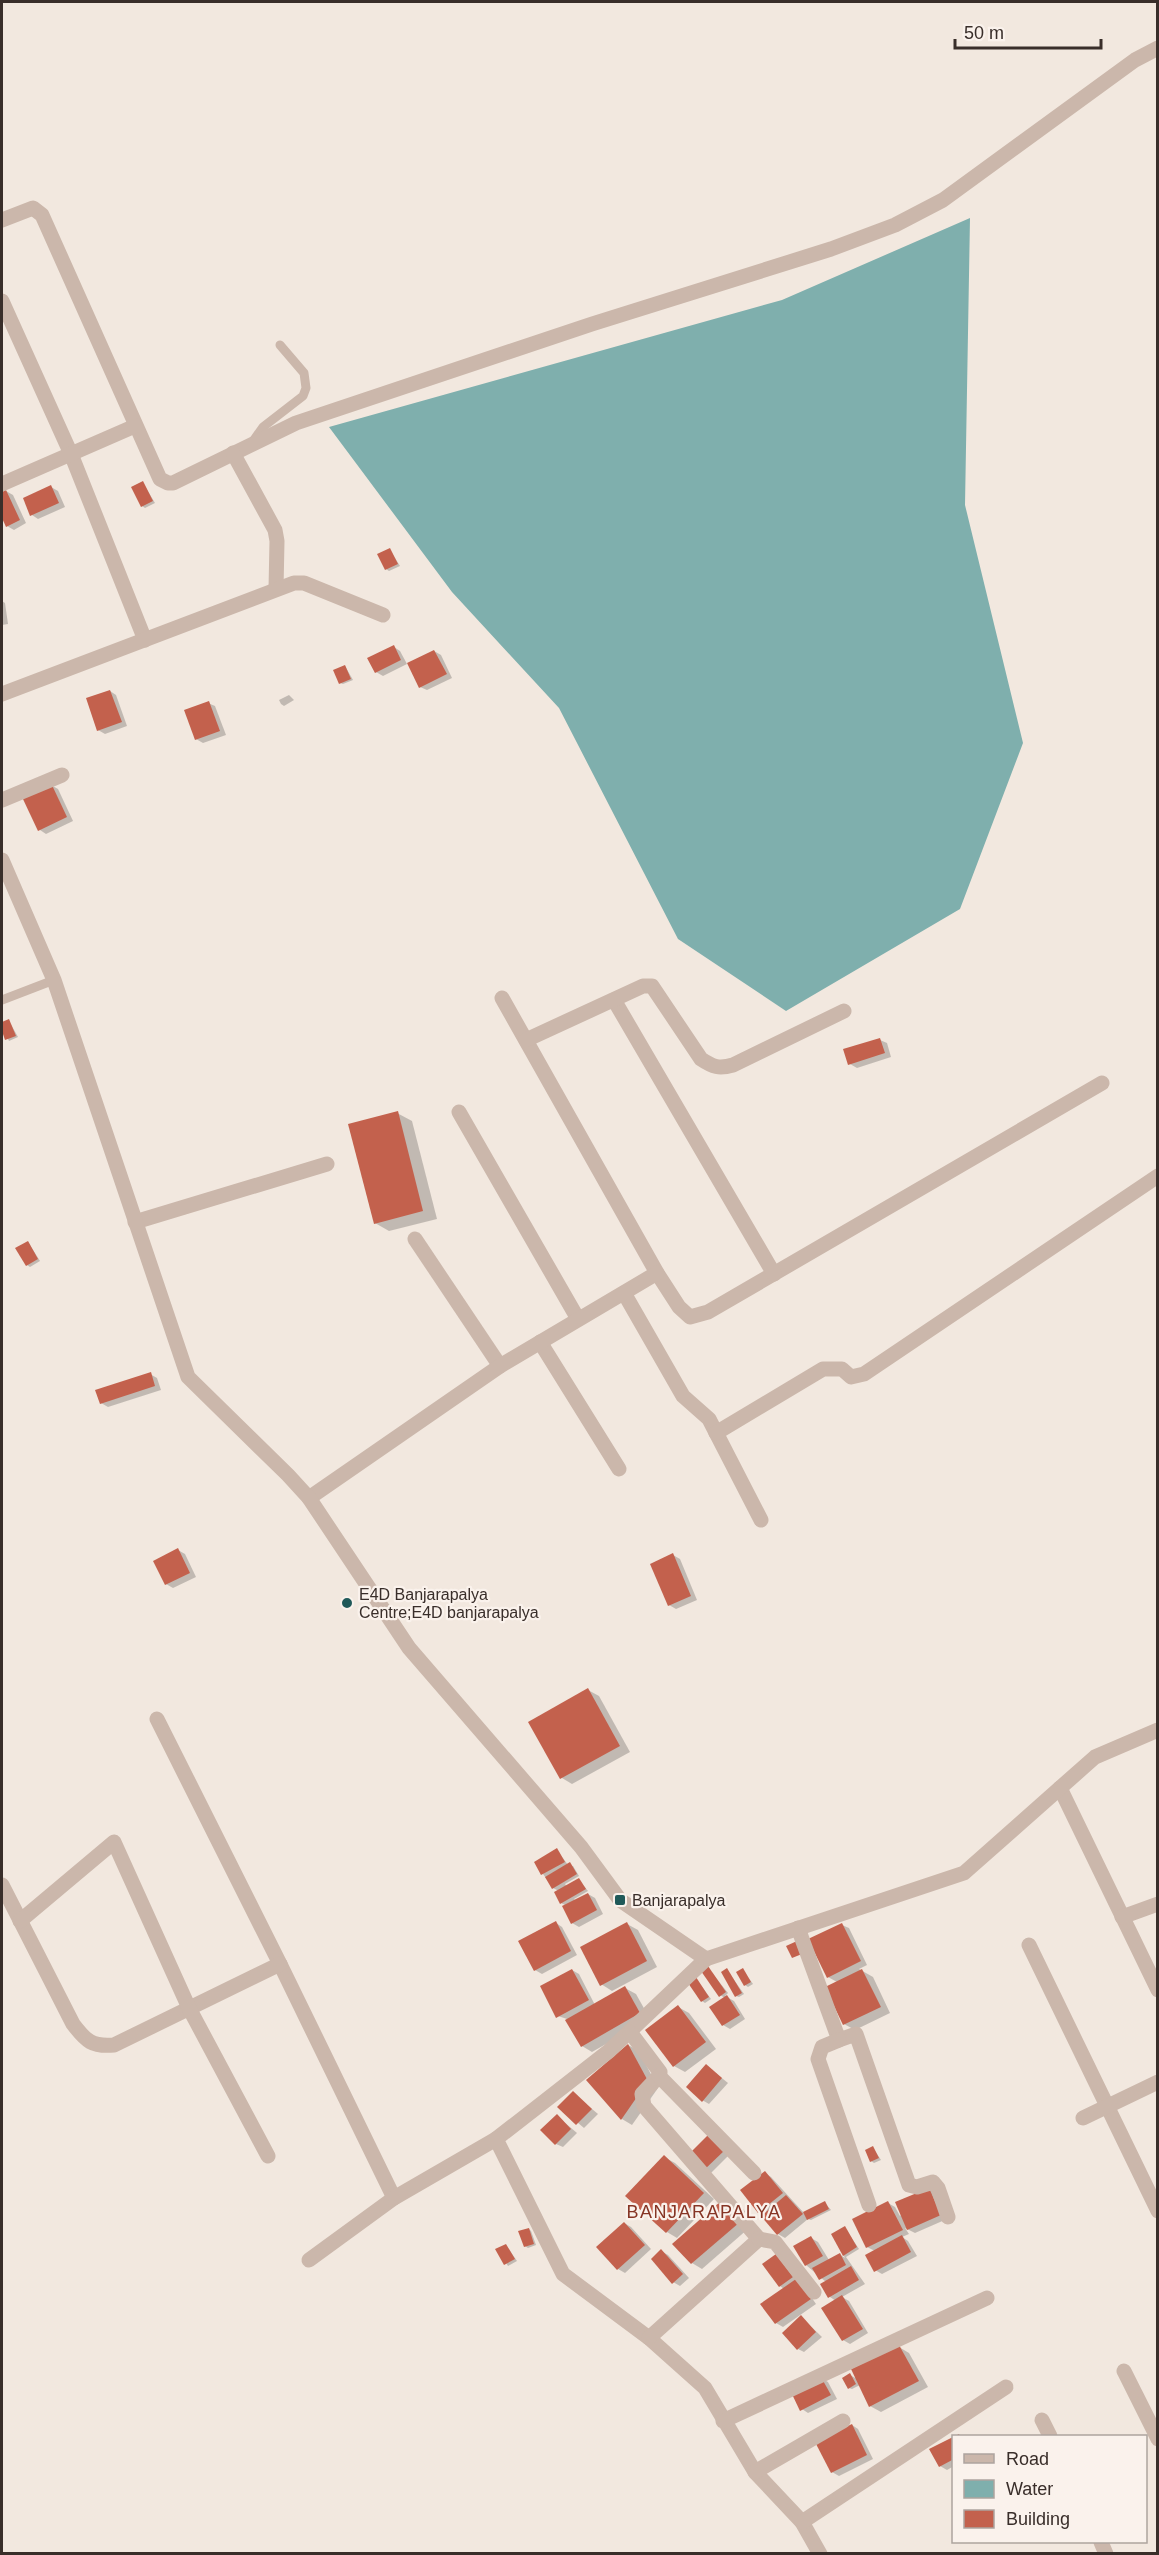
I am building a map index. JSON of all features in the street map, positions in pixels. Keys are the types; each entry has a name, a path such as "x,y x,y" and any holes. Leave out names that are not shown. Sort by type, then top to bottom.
{"street":[{"path":"2,220 33,208 42,215 135,426 160,479 168,483 296,423 581,327 831,249 895,225 943,200 1135,60 1158,48"},
{"path":"2,301 71,454 145,640"},
{"path":"2,484 135,426"},
{"path":"233,453 275,530 277,541 276,589"},
{"path":"2,694 294,583 304,583 383,615"},
{"path":"2,800 62,775"},
{"path":"2,860 54,980 188,1377 288,1474 309,1498 409,1648 581,1847 620,1900 706,1959"},
{"path":"526,1040 643,986 652,986 701,1059 712,1066 722,1068 733,1065 844,1011"},
{"path":"502,998 657,1273 679,1307 690,1317 708,1312 1102,1083"},
{"path":"614,1000 774,1274"},
{"path":"459,1113 579,1319"},
{"path":"135,1222 327,1164"},
{"path":"716,1433 823,1369 831,1367 842,1369 851,1377 864,1374 1158,1176"},
{"path":"415,1239 500,1366"},
{"path":"309,1498 500,1366 657,1273"},
{"path":"624,1293 683,1396 705,1414 761,1520"},
{"path":"540,1342 619,1469"},
{"path":"157,1719 394,2198"},
{"path":"309,2260 394,2198 496,2139 609,2051 706,1959 964,1873 1095,1756 1158,1730"},
{"path":"1060,1788 1158,1990"},
{"path":"20,1921 114,1842 189,2008 268,2156"},
{"path":"2,1886 73,2024 84,2038 99,2046 114,2044 280,1964"},
{"path":"1122,1917 1158,1904"},
{"path":"798,1928 839,2040"},
{"path":"1029,1945 1158,2211"},
{"path":"630,2032 659,2068 659,2076 642,2094 644,2106 759,2239 775,2242 814,2292"},
{"path":"869,2205 818,2060 822,2047 856,2034 909,2185 917,2187 933,2182 938,2188 948,2217"},
{"path":"659,2076 754,2173"},
{"path":"1083,2118 1158,2082"},
{"path":"496,2139 563,2274 649,2338 705,2388 755,2472 802,2522 820,2553"},
{"path":"649,2338 759,2239"},
{"path":"723,2421 987,2298"},
{"path":"1124,2371 1158,2439"},
{"path":"802,2522 1006,2387"},
{"path":"1042,2420 1050,2435"},
{"path":"755,2472 843,2421"}],"lane":[{"path":"251,444 262,427 303,396 306,388 304,373 280,345"},
{"path":"2,1000 54,980"}],"water":[{"path":"970,218 965,505 1023,743 960,909 786,1011 678,939 559,708 452,592 329,427 782,300"}],"building":[{"path":"143,481 153,501 141,507 131,487"},
{"path":"51,485 59,503 30,516 23,498"},
{"path":"6,490 20,520 6,527 2,518 2,492"},
{"path":"390,548 398,564 385,570 377,554"},
{"path":"394,645 401,660 375,673 367,658"},
{"path":"434,650 447,674 419,688 407,663"},
{"path":"345,665 351,679 339,684 333,670"},
{"path":"110,690 122,722 97,731 86,698"},
{"path":"209,701 220,731 195,740 184,710"},
{"path":"51,783 67,817 38,831 22,797"},
{"path":"9,1019 16,1036 5,1040 2,1022"},
{"path":"880,1038 885,1053 848,1065 843,1049"},
{"path":"398,1111 423,1211 374,1224 348,1124"},
{"path":"28,1241 38,1259 26,1266 15,1248"},
{"path":"151,1372 155,1386 100,1404 95,1390"},
{"path":"178,1548 190,1573 165,1585 153,1561"},
{"path":"673,1553 691,1596 668,1606 650,1564"},
{"path":"588,1688 620,1746 560,1779 528,1722"},
{"path":"557,1848 565,1862 541,1875 534,1862"},
{"path":"570,1862 577,1874 552,1889 545,1877"},
{"path":"579,1878 586,1889 560,1904 554,1892"},
{"path":"588,1893 597,1910 571,1924 562,1906"},
{"path":"556,1921 571,1951 534,1971 518,1941"},
{"path":"627,1922 647,1961 600,1986 580,1947"},
{"path":"842,1923 861,1961 827,1978 808,1939"},
{"path":"797,1941 802,1954 792,1958 786,1946"},
{"path":"708,1966 726,1992 719,1997 701,1971"},
{"path":"727,1968 742,1993 735,1997 721,1972"},
{"path":"743,1968 751,1982 744,1986 736,1972"},
{"path":"572,1969 589,2000 556,2018 540,1986"},
{"path":"862,1969 881,2007 843,2025 825,1987"},
{"path":"694,1974 709,1997 701,2002 686,1980"},
{"path":"625,1986 640,2013 581,2047 565,2020"},
{"path":"727,1995 740,2015 722,2026 709,2007"},
{"path":"678,2005 706,2042 673,2067 645,2030"},
{"path":"628,2044 648,2081 621,2120 586,2080"},
{"path":"706,2064 722,2078 702,2102 686,2087"},
{"path":"573,2091 592,2109 576,2125 557,2107"},
{"path":"557,2114 571,2129 555,2145 540,2130"},
{"path":"710,2133 726,2149 703,2171 688,2155"},
{"path":"873,2146 879,2158 870,2162 865,2150"},
{"path":"664,2155 704,2193 666,2233 625,2196"},
{"path":"765,2171 783,2193 758,2213 740,2190"},
{"path":"929,2188 941,2215 907,2230 895,2202"},
{"path":"786,2195 803,2214 777,2235 761,2216"},
{"path":"721,2201 740,2222 691,2264 672,2244"},
{"path":"825,2201 829,2209 807,2220 803,2212"},
{"path":"888,2201 903,2230 866,2248 852,2219"},
{"path":"624,2222 645,2245 617,2270 596,2247"},
{"path":"845,2226 857,2247 843,2256 831,2234"},
{"path":"529,2228 534,2244 524,2247 518,2231"},
{"path":"902,2235 911,2252 874,2272 865,2255"},
{"path":"811,2236 823,2256 805,2266 793,2246"},
{"path":"506,2244 515,2259 504,2265 495,2249"},
{"path":"661,2249 683,2274 672,2284 651,2259"},
{"path":"840,2253 846,2265 819,2280 812,2268"},
{"path":"776,2254 793,2277 779,2287 762,2264"},
{"path":"851,2266 859,2280 828,2298 820,2284"},
{"path":"796,2279 811,2299 775,2324 760,2304"},
{"path":"842,2295 863,2329 842,2341 821,2308"},
{"path":"801,2315 816,2332 797,2350 782,2333"},
{"path":"899,2345 919,2381 869,2407 851,2369"},
{"path":"850,2373 856,2384 848,2389 842,2378"},
{"path":"821,2377 831,2395 800,2411 791,2392"},
{"path":"852,2424 867,2455 831,2473 815,2442"},
{"path":"952,2437 952,2460 939,2467 929,2449"}],"place":[{"name":"E4D Banjarapalya Centre;E4D banjarapalya","path":"347,1603"},
{"name":"Banjarapalya","path":"620,1900"}],"district":[{"name":"BANJARAPALYA","path":"704,2212"}]}
